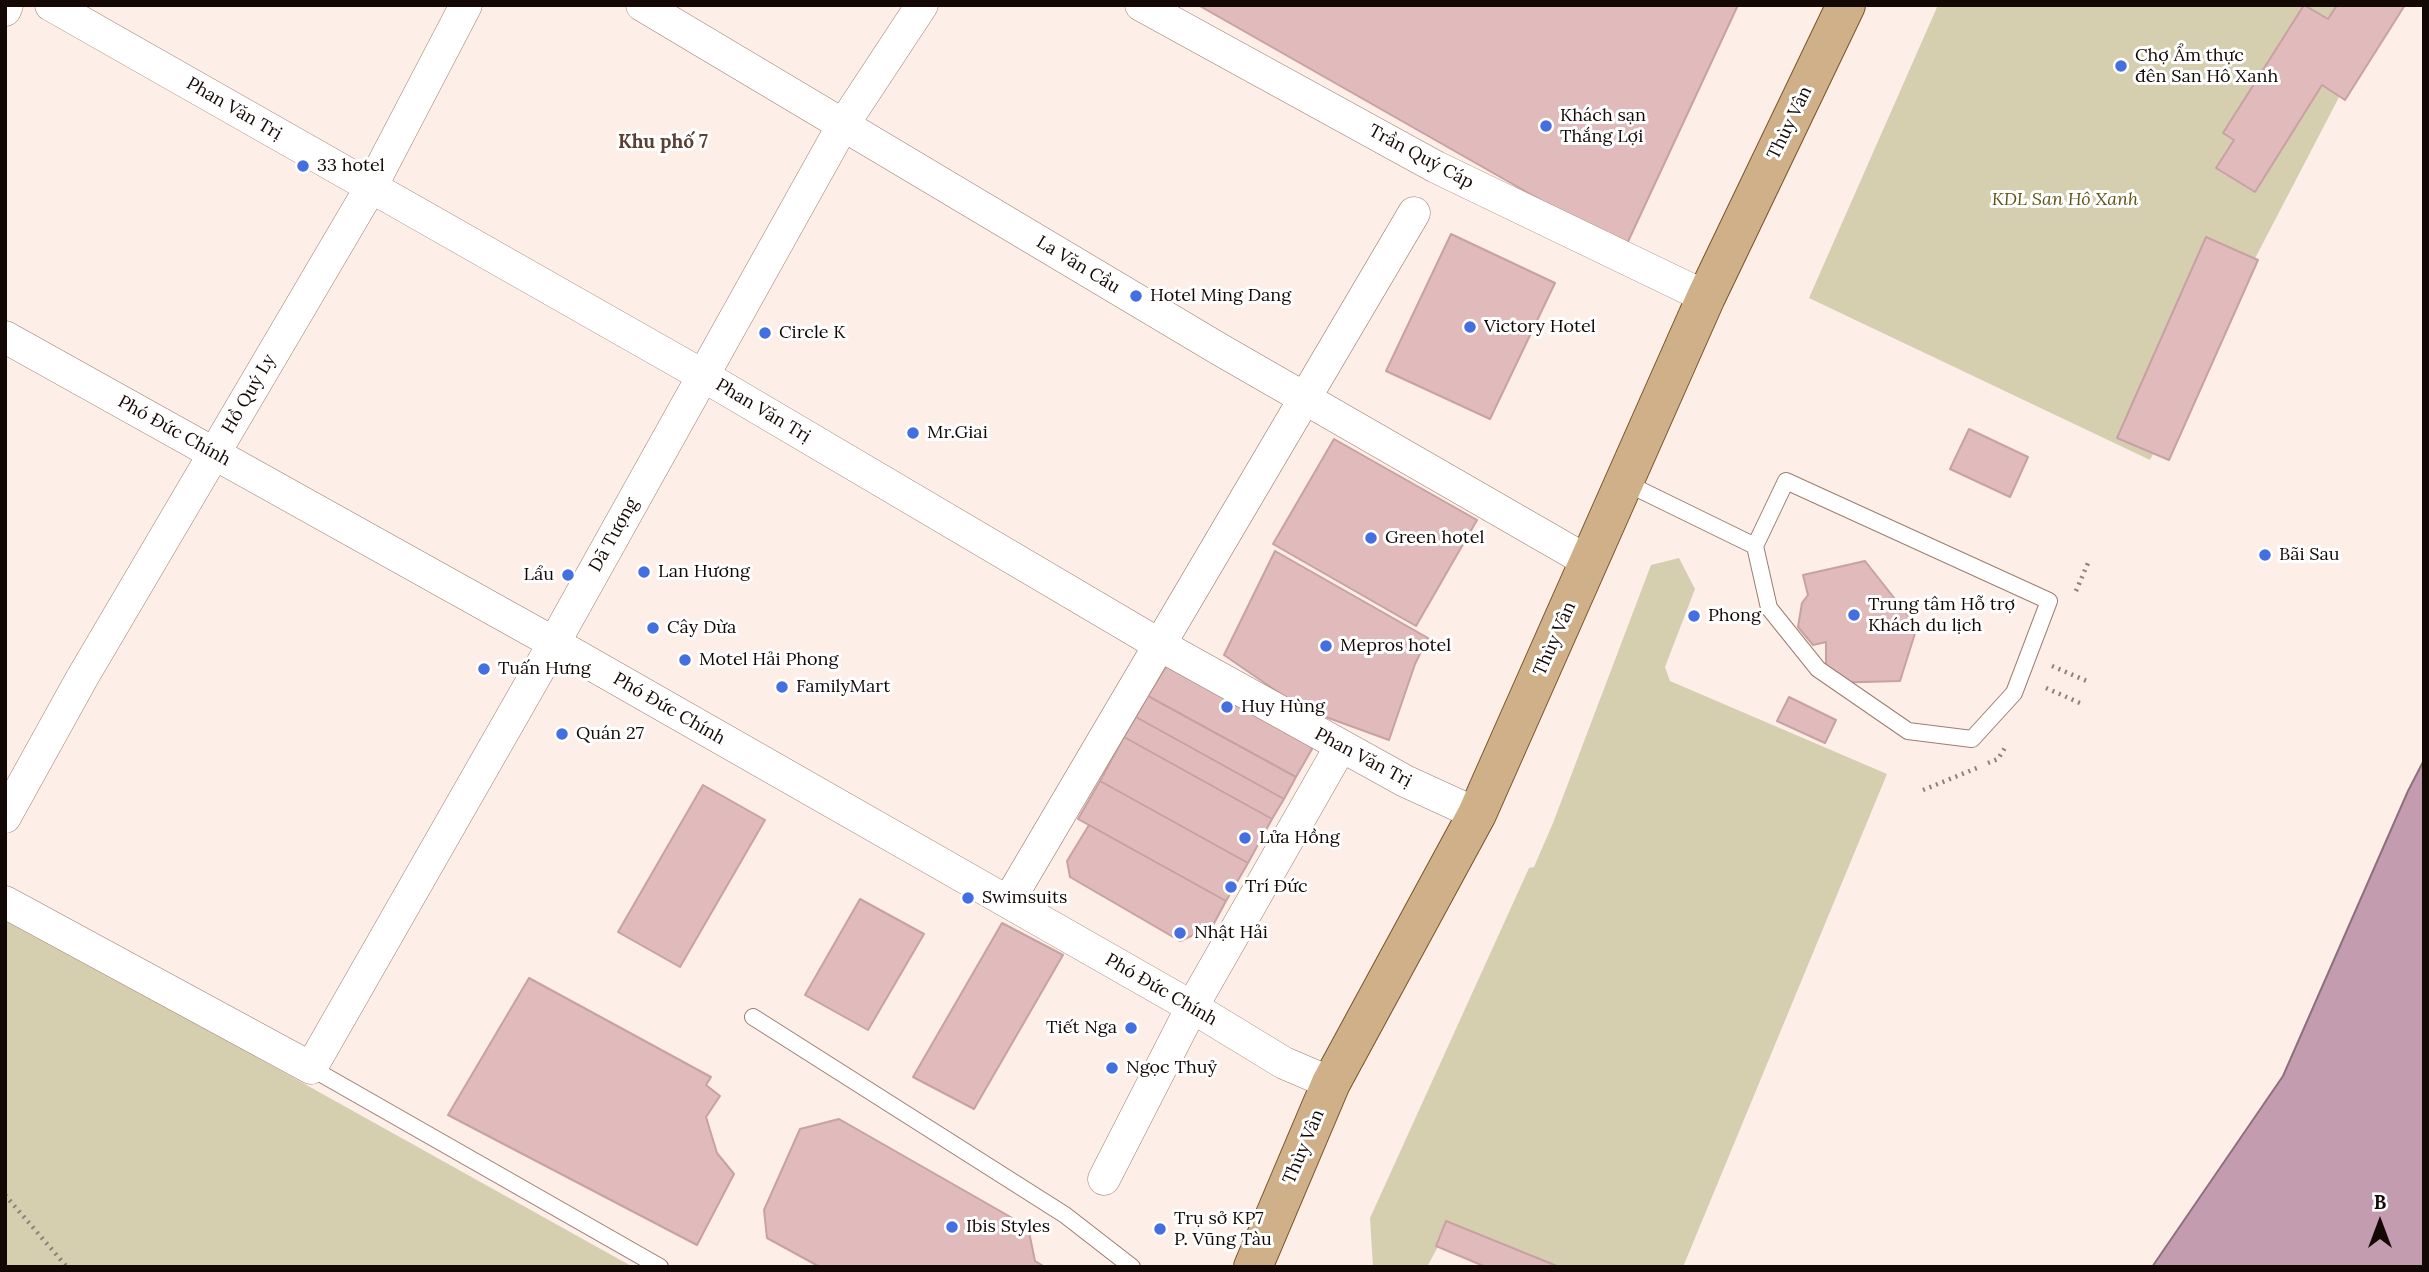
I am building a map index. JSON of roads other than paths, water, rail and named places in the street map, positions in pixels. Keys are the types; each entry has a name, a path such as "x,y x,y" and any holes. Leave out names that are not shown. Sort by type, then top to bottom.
{"main road":[{"name":"Thùy Vân","path":"1253,1267 1331,1083 1477,814 1706,297 1846,5"}],"street":[{"name":"Phan Văn Trị","path":"51,5 702,375 1160,645 1405,781 1477,814"},
{"name":"Hồ Quý Ly","path":"5,817 89,666 371,187 466,5"},
{"name":"La Văn Cầu","path":"642,5 1219,349 1589,562"},
{"name":"Dã Tượng","path":"311,1069 554,643 843,125 922,5"},
{"name":"Trần Quý Cáp","path":"1141,5 1436,167 1706,297"},
{"path":"1008,902 1414,213"},
{"name":"Phó Đức Chính","path":"5,337 554,643 1192,1007 1284,1063 1331,1083"},
{"path":"1104,1179 1192,1007 1341,746"},
{"path":"5,902 311,1069"}],"lane":[{"path":"1786,481 2049,601 2014,693 1972,739 1908,731 1818,670 1769,608 1755,546 1786,481"},
{"path":"1624,482 1755,546"},
{"path":"753,1017 1065,1215 1132,1267"},
{"path":"311,1069 660,1267"}],"place":[{"name":"Chợ Ẩm thực đên San Hô Xanh","path":"2121,66"},
{"name":"Khách sạn Thắng Lợi","path":"1546,126"},
{"name":"33 hotel","path":"303,166"},
{"name":"Hotel Ming Dang","path":"1136,296"},
{"name":"Victory Hotel","path":"1470,327"},
{"name":"Circle K","path":"765,333"},
{"name":"Mr.Giai","path":"913,433"},
{"name":"Green hotel","path":"1371,538"},
{"name":"Bãi Sau","path":"2265,555"},
{"name":"Lan Hương","path":"644,572"},
{"name":"Lẩu","path":"568,575"},
{"name":"Trung tâm Hỗ trợ Khách du lịch","path":"1854,615"},
{"name":"Phong","path":"1694,616"},
{"name":"Cây Dừa","path":"653,628"},
{"name":"Mepros hotel","path":"1326,646"},
{"name":"Motel Hải Phong","path":"685,660"},
{"name":"Tuấn Hưng","path":"484,669"},
{"name":"FamilyMart","path":"782,687"},
{"name":"Huy Hùng","path":"1227,707"},
{"name":"Quán 27","path":"562,734"},
{"name":"Lửa Hồng","path":"1245,838"},
{"name":"Trí Đức","path":"1231,887"},
{"name":"Swimsuits","path":"968,898"},
{"name":"Nhật Hải","path":"1180,933"},
{"name":"Tiết Nga","path":"1131,1028"},
{"name":"Ngọc Thuỷ","path":"1112,1068"},
{"name":"Ibis Styles","path":"952,1227"},
{"name":"Trụ sở KP7 P. Vũng Tàu","path":"1160,1229"}],"district":[{"name":"Khu phố 7","path":"663,143"}],"park label":[{"name":"KDL San Hô Xanh","path":"2065,200"}]}
